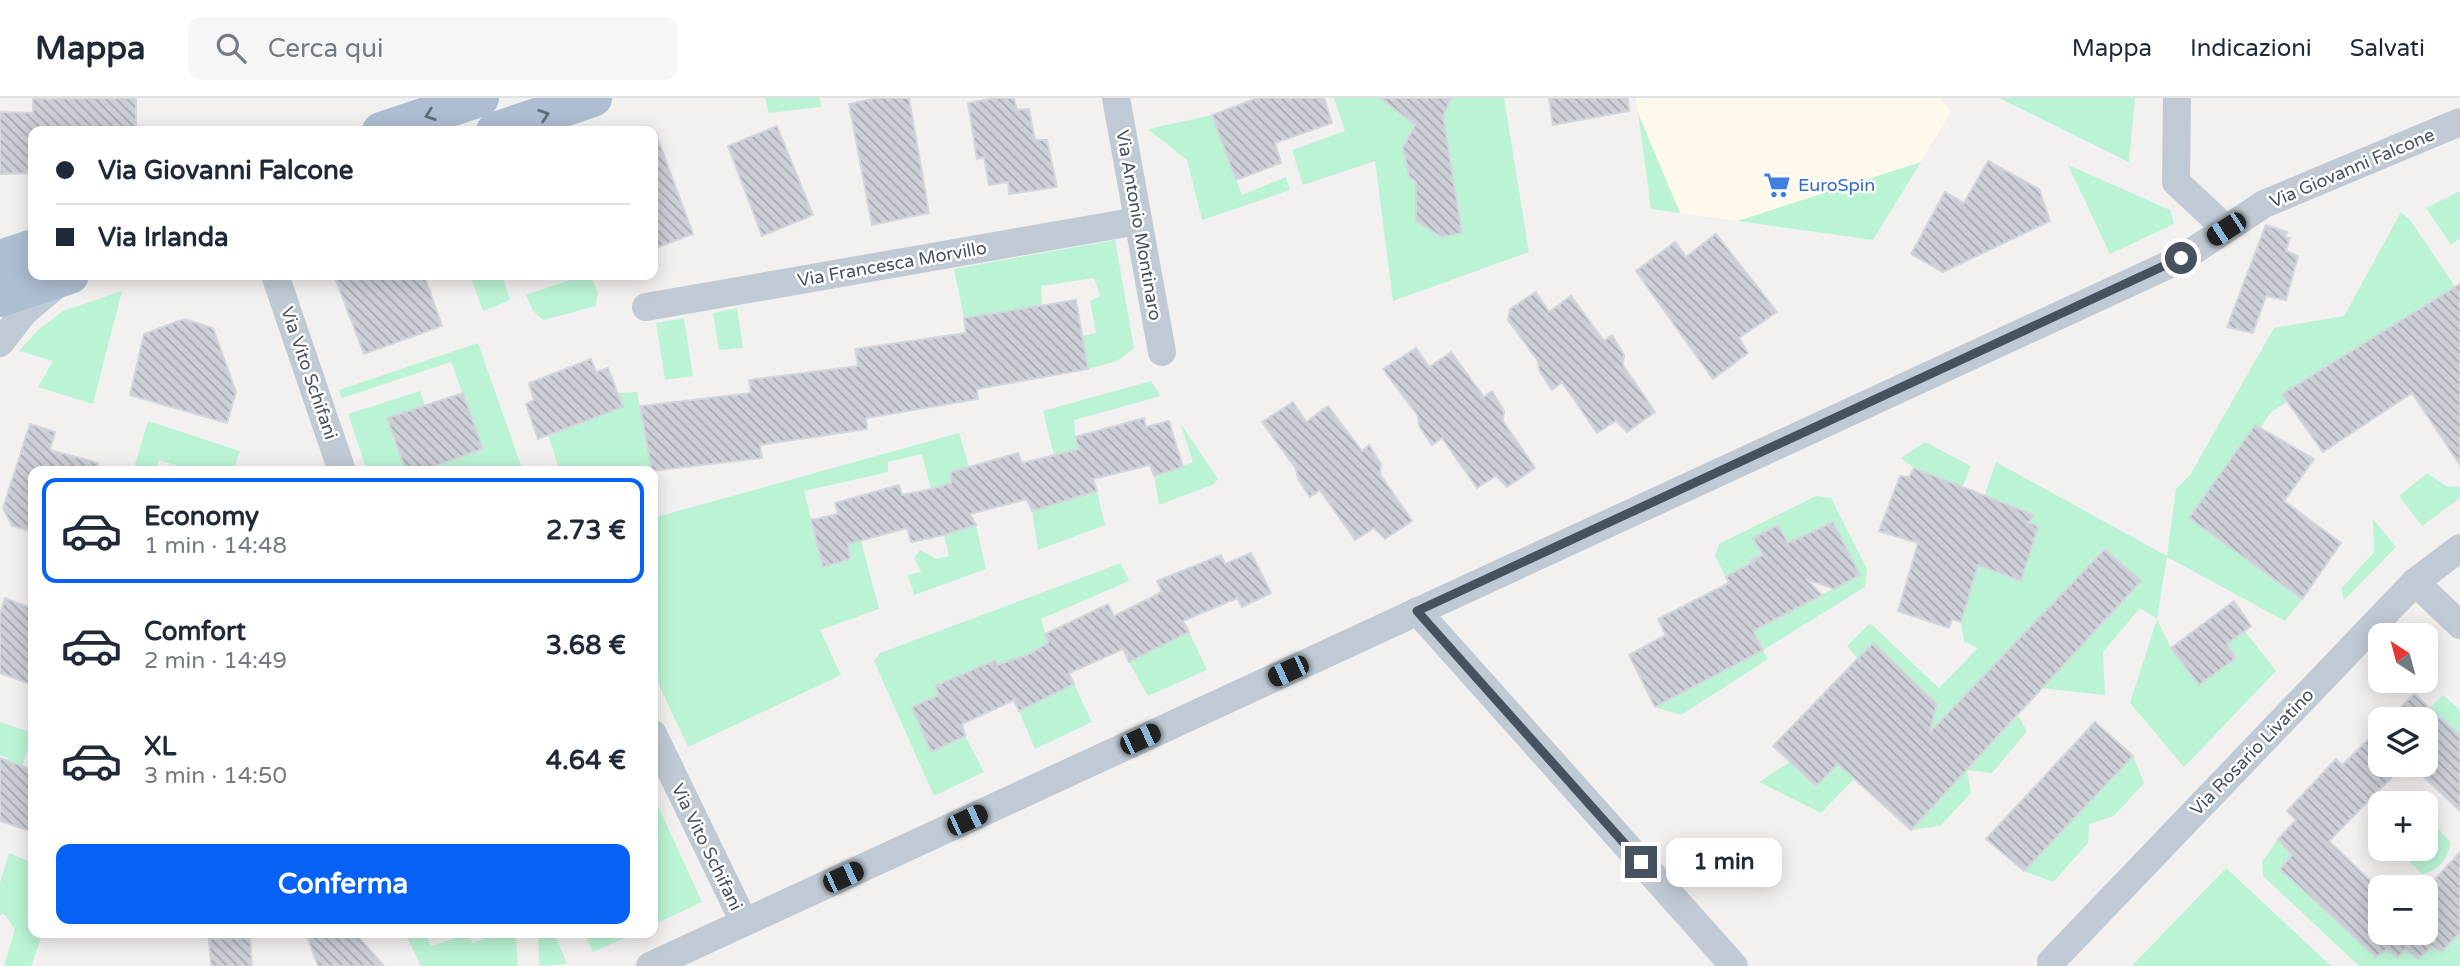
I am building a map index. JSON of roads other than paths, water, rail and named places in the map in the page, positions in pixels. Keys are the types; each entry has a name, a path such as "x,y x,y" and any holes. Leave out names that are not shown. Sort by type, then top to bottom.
{"main road":[{"path":"396,126 480,98"},
{"path":"510,126 593,98"},
{"path":"0,259 28,250"},
{"path":"0,298 56,280"}],"street":[{"name":"Via Antonio Montinaro","path":"1116,98 1162,352"},
{"path":"2177,98 2176,182 2226,229"},
{"name":"Via Giovanni Falcone","path":"650,966 2181,258 2263,204 2460,122"},
{"name":"Via Francesca Morvillo","path":"646,307 1138,221"},
{"path":"0,343 24,312 63,280"},
{"name":"Via Vito Schifani","path":"277,280 340,466"},
{"name":"Via Rosario Livatino","path":"2051,962 2415,582 2460,548"},
{"path":"2415,582 2460,625"},
{"path":"1417,611 1734,966"},
{"name":"Via Vito Schifani","path":"658,744 744,922"}],"place":[{"name":"EuroSpin","path":"1777,185"}]}
